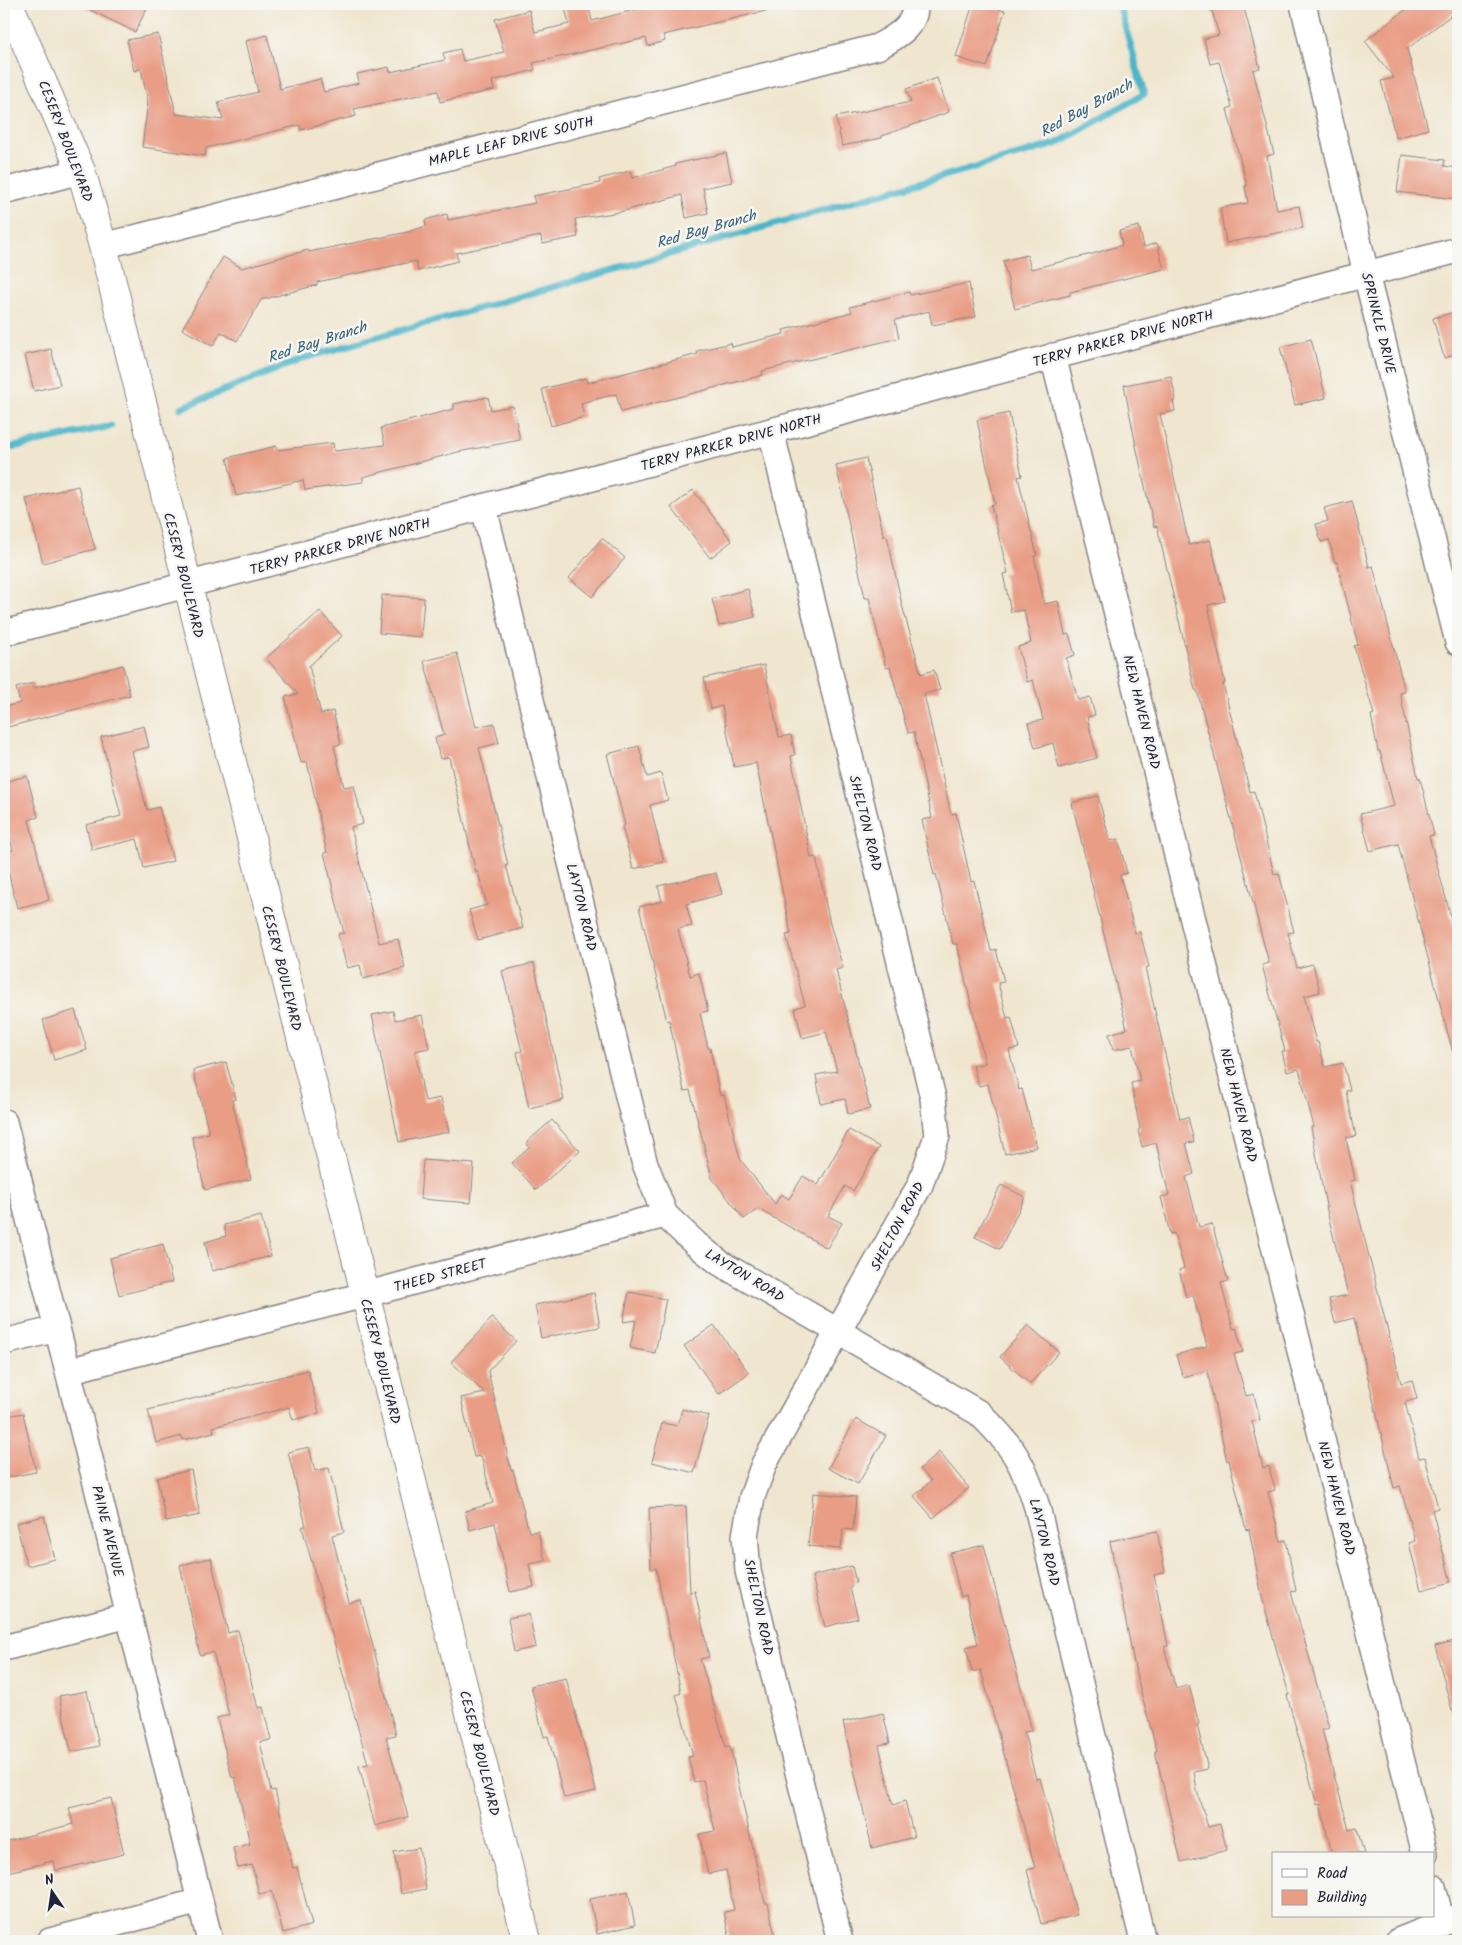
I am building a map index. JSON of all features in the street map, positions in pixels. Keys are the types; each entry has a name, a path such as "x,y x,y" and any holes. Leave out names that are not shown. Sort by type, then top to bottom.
{"main road":[{"name":"CESERY BOULEVARD","path":"9,4 81,171 103,246 527,1941"}],"street":[{"name":"SPRINKLE DRIVE","path":"1303,4 1366,274 1458,642"},
{"name":"MAPLE LEAF DRIVE SOUTH","path":"103,246 877,47 898,37 913,13"},
{"path":"4,191 81,171"},
{"name":"TERRY PARKER DRIVE NORTH","path":"4,633 1458,250"},
{"name":"NEW HAVEN ROAD","path":"1054,356 1425,1852"},
{"name":"SHELTON ROAD","path":"770,431 934,1098 937,1136 920,1185 764,1464 752,1497 745,1536 748,1571 840,1941"},
{"name":"LAYTON ROAD","path":"484,508 644,1161 665,1215 720,1263 979,1413 1007,1440 1026,1473 1037,1507 1144,1941"},
{"name":"PAINE AVENUE","path":"4,1122 210,1941"},
{"name":"THEED STREET","path":"68,1371 665,1215"},
{"path":"4,1342 57,1329"},
{"path":"4,1648 129,1615"},
{"path":"1398,1941 1450,1920 1434,1889"},
{"path":"50,1941 200,1901"}],"building":[{"path":"78,4 149,4 135,32"},
{"path":"588,4 592,21 638,9 637,4 770,4 770,10 663,35 665,41 648,46 646,38 533,63 535,70 492,81 494,90 440,102 438,91 354,109 356,116 301,130 300,125 206,148 205,156 142,147 148,102 141,69 134,71 127,40 158,34 176,114 223,120 218,102 258,92 246,41 267,35 280,89 320,79 324,92 359,83 357,74 389,67 390,72 445,60 443,53 460,49 463,61 504,52 495,19 529,10 535,32 569,24 565,8"},
{"path":"973,4 982,4 1005,11 987,67 956,57"},
{"path":"1210,4 1243,4 1260,68 1253,70 1274,154 1267,156 1277,210 1299,206 1303,228 1226,243 1220,208 1248,203 1245,186 1247,186 1227,109 1232,107 1219,62 1210,64 1204,39 1219,35"},
{"path":"1413,4 1458,4 1458,10 1407,49 1428,129 1396,138 1381,81 1394,78 1365,41"},
{"path":"937,78 949,112 882,136 882,138 842,146 836,117 911,102 906,89"},
{"path":"726,153 732,182 703,188 708,213 686,218 682,195 620,212 575,219 578,237 542,244 541,236 456,253 458,261 418,271 416,261 317,282 317,285 261,300 237,341 221,332 213,346 182,329 223,257 242,268 308,250 309,252 408,232 426,226 425,220 447,214 448,220 535,203 533,196 600,183 599,179 630,171 632,178 676,166 675,164"},
{"path":"1402,155 1445,160 1444,166 1458,168 1456,199 1397,192"},
{"path":"1139,226 1144,247 1157,243 1164,269 1070,292 1070,295 1015,309 1003,261 1027,255 1031,269 1092,254 1122,245 1119,231"},
{"path":"969,283 976,317 932,325 929,311 895,320 899,338 762,371 763,375 621,412 616,394 581,403 584,417 551,426 542,389 586,378 587,383 698,354 697,351 731,343 732,347 784,334 783,330 852,312 850,307 909,292 910,295"},
{"path":"1458,311 1458,354 1444,358 1433,318"},
{"path":"1311,339 1326,398 1295,405 1280,347"},
{"path":"51,349 60,385 34,391 25,355"},
{"path":"1171,376 1176,400 1173,401 1175,411 1160,414 1189,545 1210,540 1225,601 1208,605 1225,683 1223,684 1250,792 1254,791 1274,874 1279,873 1294,932 1288,933 1297,968 1313,964 1320,992 1304,996 1316,1042 1318,1042 1325,1067 1343,1063 1350,1090 1346,1091 1356,1136 1346,1138 1355,1180 1350,1181 1401,1383 1412,1380 1417,1399 1405,1402 1419,1458 1425,1457 1438,1508 1432,1510 1451,1582 1421,1590 1409,1543 1415,1541 1400,1486 1394,1488 1354,1318 1335,1323 1329,1299 1348,1295 1327,1211 1311,1127 1314,1127 1299,1069 1287,1072 1282,1051 1285,1051 1262,965 1269,963 1197,690 1195,690 1157,526 1154,527 1136,446 1124,385"},
{"path":"488,397 491,410 513,406 520,440 458,452 363,477 363,482 305,490 303,480 236,496 227,458 276,446 277,450 333,443 334,451 385,445 381,428 454,409 454,404"},
{"path":"1009,413 1022,476 1018,477 1037,555 1034,556 1044,604 1058,601 1065,635 1069,634 1075,655 1066,658 1078,700 1090,697 1095,715 1087,717 1097,758 1059,768 1053,743 1035,748 1028,723 1043,720 1033,680 1027,682 1018,647 1031,643 1024,610 1011,612 1003,574 1008,573 991,505 995,504 977,420"},
{"path":"866,458 884,537 887,536 902,605 921,674 934,670 940,690 924,694 951,814 956,813 971,882 974,881 991,951 996,949 1004,982 998,983 1007,1018 1011,1017 1019,1048 1009,1050 1019,1090 1022,1089 1037,1147 1005,1154 988,1084 979,1086 973,1066 985,1063 957,944 953,944 936,874 934,875 922,820 932,818 914,732 908,733 890,667 886,668 869,598 865,598 836,465"},
{"path":"78,486 95,549 43,563 26,499"},
{"path":"693,490 732,541 710,558 671,507"},
{"path":"1352,501 1369,567 1373,566 1405,692 1400,693 1418,778 1420,778 1434,835 1429,836 1458,943 1458,1052 1453,1053 1398,844 1370,851 1360,814 1394,806 1380,751 1378,751 1371,715 1374,714 1354,646 1358,645 1337,562 1335,563 1329,540 1321,542 1316,524 1328,521 1324,508"},
{"path":"602,538 625,558 592,597 569,578"},
{"path":"748,589 755,617 719,626 712,599"},
{"path":"382,595 424,598 421,637 379,633"},
{"path":"320,611 342,636 309,666 321,714 333,711 341,744 334,746 344,787 354,785 363,824 351,827 379,943 398,939 405,968 363,979 360,965 347,968 338,934 344,933 324,853 327,853 307,762 301,763 285,697 298,694 266,658"},
{"path":"457,653 476,727 494,723 499,743 479,748 508,865 506,865 523,928 478,940 469,910 487,905 478,872 476,873 449,757 440,759 435,738 444,735 424,661"},
{"path":"123,665 130,695 4,728 4,707 20,703 16,688 33,683 34,688"},
{"path":"764,665 779,737 791,735 795,755 791,756 811,858 816,857 830,924 843,968 836,970 870,1109 848,1114 845,1099 821,1104 816,1075 837,1071 826,1032 802,1038 795,1008 805,1005 786,935 791,934 756,763 734,767 722,706 711,709 704,678"},
{"path":"144,726 149,747 132,751 147,810 159,807 173,861 144,868 137,839 92,850 86,825 121,816 101,737"},
{"path":"639,746 647,777 661,773 668,800 650,805 664,862 633,869 622,826 625,825 607,754"},
{"path":"27,776 38,817 29,820 49,900 17,908 4,854 4,852 13,850 4,816 4,782"},
{"path":"1098,796 1110,841 1118,839 1127,873 1120,875 1135,933 1140,932 1149,967 1145,968 1180,1119 1188,1117 1194,1142 1186,1143 1194,1174 1186,1177 1199,1227 1212,1224 1228,1281 1221,1283 1233,1329 1236,1328 1243,1352 1234,1354 1246,1396 1254,1394 1260,1420 1252,1421 1263,1468 1269,1466 1275,1490 1268,1492 1281,1541 1286,1540 1296,1591 1291,1592 1329,1728 1322,1730 1349,1830 1357,1828 1363,1852 1332,1852 1320,1804 1317,1805 1287,1695 1289,1695 1262,1597 1249,1529 1246,1530 1229,1460 1227,1461 1207,1370 1183,1377 1176,1355 1207,1346 1193,1295 1186,1297 1179,1270 1184,1268 1174,1233 1170,1234 1161,1197 1169,1195 1156,1143 1142,1147 1131,1083 1140,1081 1132,1046 1113,1050 1109,1034 1127,1029 1072,803"},
{"path":"716,873 722,894 686,904 692,926 678,929 690,976 699,973 708,1011 700,1013 708,1048 710,1048 720,1096 724,1095 740,1159 775,1204 781,1194 789,1199 803,1176 818,1185 849,1130 879,1147 853,1191 845,1186 828,1216 842,1223 827,1248 758,1209 744,1219 712,1178 690,1090 684,1091 669,1020 667,1021 639,907 662,901 658,886"},
{"path":"534,963 564,1100 529,1108 517,1052 522,1051 502,971"},
{"path":"75,1010 87,1050 54,1060 43,1020"},
{"path":"393,1011 395,1020 422,1015 429,1048 415,1051 425,1101 441,1098 449,1132 399,1142 372,1015"},
{"path":"226,1062 236,1099 232,1100 251,1179 205,1190 192,1137 209,1133 193,1070"},
{"path":"552,1120 580,1151 536,1190 512,1163 530,1147 526,1143"},
{"path":"423,1160 474,1164 471,1203 420,1199"},
{"path":"1001,1185 1025,1197 1000,1249 975,1237"},
{"path":"261,1216 271,1256 212,1271 205,1242 226,1236 224,1225"},
{"path":"163,1244 172,1282 119,1295 110,1258"},
{"path":"629,1292 666,1299 655,1353 630,1348 636,1320 623,1322"},
{"path":"594,1293 600,1327 541,1338 535,1305"},
{"path":"492,1318 516,1341 488,1371 511,1470 513,1470 529,1532 538,1531 545,1561 529,1564 534,1587 510,1592 495,1523 470,1530 465,1511 493,1503 481,1456 474,1457 461,1398 485,1393 451,1362"},
{"path":"714,1325 749,1373 719,1394 684,1346"},
{"path":"1028,1325 1059,1352 1030,1384 1000,1357"},
{"path":"308,1370 319,1413 293,1420 289,1407 213,1427 214,1432 183,1440 182,1436 156,1443 148,1410"},
{"path":"682,1409 709,1416 694,1473 652,1462 662,1423 678,1426"},
{"path":"23,1413 36,1472 4,1478 4,1417"},
{"path":"856,1419 886,1436 858,1484 828,1468"},
{"path":"309,1447 315,1471 329,1468 344,1532 332,1535 349,1603 361,1600 396,1735 386,1737 408,1817 375,1826 359,1766 368,1764 302,1527 306,1526 288,1452"},
{"path":"939,1452 969,1488 933,1518 914,1496 931,1481 920,1469"},
{"path":"191,1470 200,1515 166,1522 157,1478"},
{"path":"813,1493 856,1497 853,1530 843,1529 841,1549 808,1546"},
{"path":"686,1506 690,1592 695,1591 709,1657 700,1659 726,1747 730,1746 765,1903 768,1903 776,1941 730,1941 724,1912 734,1910 726,1870 708,1874 699,1834 715,1831 703,1780 694,1782 688,1757 693,1756 676,1695 681,1693 656,1568 651,1569 649,1508"},
{"path":"44,1516 55,1559 27,1566 16,1523"},
{"path":"1157,1531 1165,1572 1154,1575 1168,1646 1164,1647 1176,1689 1189,1685 1208,1769 1194,1772 1197,1791 1208,1827 1220,1824 1227,1850 1181,1862 1155,1751 1157,1751 1137,1678 1110,1541"},
{"path":"984,1545 1032,1731 1024,1732 1036,1779 1040,1778 1077,1915 1041,1924 1027,1870 1035,1868 981,1670 972,1672 966,1647 978,1644 966,1595 961,1597 950,1553"},
{"path":"211,1558 228,1633 238,1630 258,1708 263,1707 271,1740 260,1742 271,1791 275,1790 293,1868 297,1867 312,1925 283,1933 272,1891 259,1894 252,1865 238,1868 233,1848 250,1844 235,1777 232,1778 217,1718 229,1715 213,1652 200,1655 180,1565"},
{"path":"852,1566 856,1582 850,1588 858,1618 825,1627 812,1576"},
{"path":"529,1614 536,1647 514,1652 508,1618"},
{"path":"1458,1640 1458,1710 1452,1711 1435,1646"},
{"path":"566,1678 596,1791 564,1798 548,1736 544,1737 531,1686"},
{"path":"87,1691 99,1746 71,1752 59,1696"},
{"path":"883,1713 890,1743 879,1745 893,1805 905,1801 914,1837 872,1848 843,1722"},
{"path":"111,1798 124,1854 55,1871 53,1861 8,1872 4,1854 4,1842 73,1824 69,1808"},
{"path":"419,1848 426,1889 401,1894 394,1852"},
{"path":"628,1891 635,1925 597,1934 590,1899"}],"waterway":[{"name":"Red Bay Branch","path":"181,408 304,358 1056,144 1144,94 1119,4"},
{"path":"4,449 111,426"}]}
